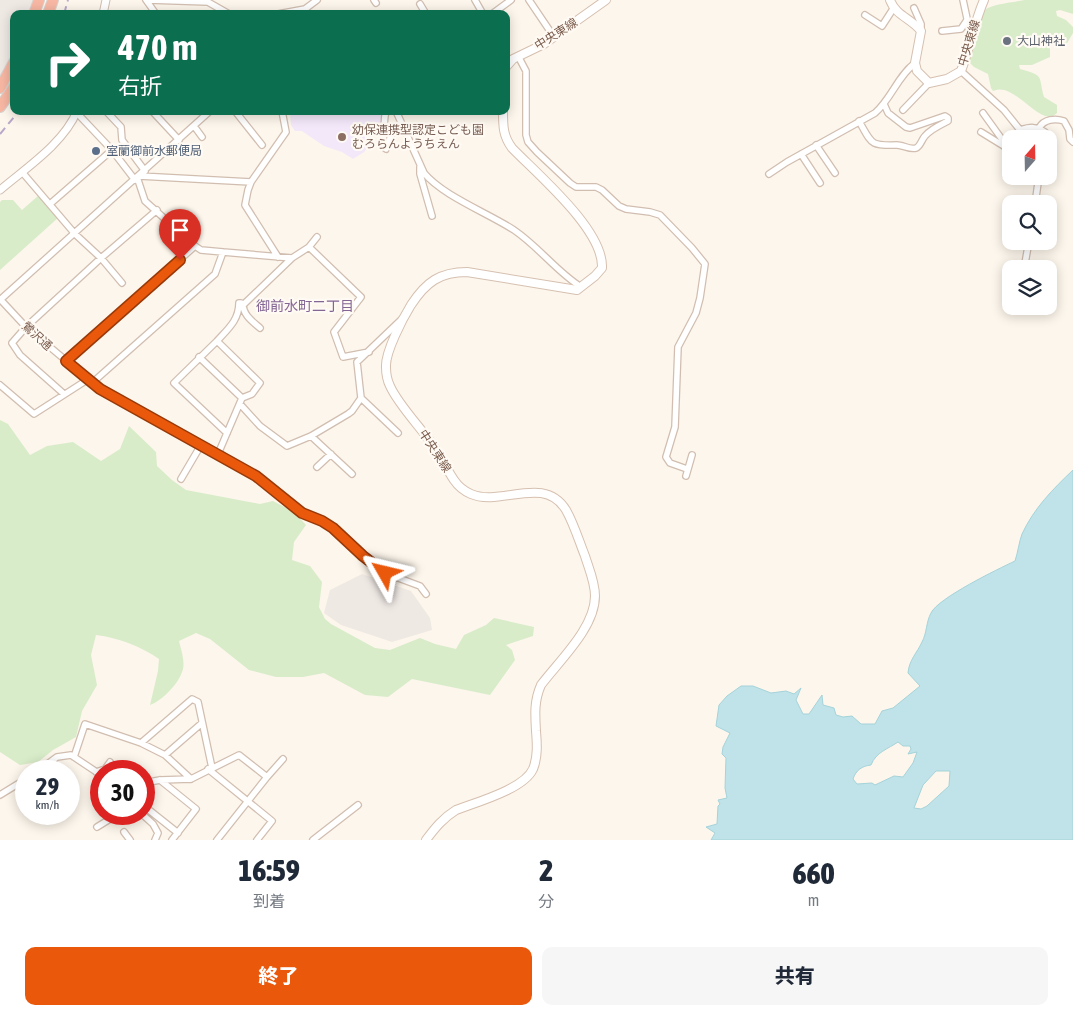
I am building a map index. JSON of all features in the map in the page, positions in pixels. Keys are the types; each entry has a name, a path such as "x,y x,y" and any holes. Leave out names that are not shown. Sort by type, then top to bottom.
{"highway":[{"path":"0,88 10,69"},
{"path":"0,95 10,80"},
{"path":"0,107 10,93"},
{"path":"0,113 10,102"}],"main road":[{"name":"中央東線","path":"510,62 518,56 544,44 606,0"},
{"path":"890,0 894,10 916,24 921,31 915,63 917,71 929,83"},
{"name":"中央東線","path":"929,83 947,78 961,71 977,16 984,0"},
{"path":"503,115 504,134 512,148 582,220 600,252 602,268 596,276 581,287"},
{"name":"中央東線","path":"426,840 440,821 456,810 519,785 529,776 534,767 537,748 535,702 537,694 541,685 586,626 593,612 595,594 589,568 564,508 555,498 544,493 536,492 481,497 465,491 454,480 432,444 389,385 386,357 412,304 437,277 457,272 467,272 525,280 575,290 581,287"}],"street":[{"path":"148,0 212,2 223,10"},
{"path":"300,10 305,9 317,0"},
{"path":"497,10 511,0"},
{"path":"529,0 554,37"},
{"path":"963,0 971,38"},
{"path":"420,4 424,10"},
{"path":"914,8 921,24 921,31"},
{"path":"865,15 882,26 894,10"},
{"path":"942,31 961,29 967,20"},
{"path":"518,56 526,71 526,135 531,146 576,187 596,187 602,190 619,206 660,215 705,264 696,313 678,348 675,427 666,457 670,463 687,469"},
{"path":"770,174 816,145 874,113 884,104 903,72 915,63"},
{"path":"961,71 1004,110 1020,130 1031,127 1042,130"},
{"path":"903,110 929,83"},
{"path":"859,121 874,144 887,147 897,145 913,148 919,146 931,130 948,121 948,118 944,116 924,122 914,128 906,127 888,113 884,104"},
{"path":"983,113 1002,139"},
{"path":"0,190 60,138 75,115"},
{"path":"80,115 137,178 145,201 195,246 201,250 292,258"},
{"path":"110,115 121,127 122,140 145,171"},
{"path":"156,115 178,140"},
{"path":"0,299 75,234 206,115"},
{"path":"238,115 262,146"},
{"path":"278,257 245,205 252,182 286,132 283,115"},
{"path":"385,115 384,126 391,136 386,149"},
{"path":"398,115 424,173 436,184 514,230 534,245 562,274 581,287"},
{"path":"1039,128 1043,122 1057,119 1064,121 1069,130 1070,139 1073,142"},
{"path":"194,126 202,137"},
{"path":"981,132 1002,145"},
{"path":"816,145 835,173"},
{"path":"50,204 112,150"},
{"path":"801,154 820,183"},
{"path":"420,165 420,174 432,216"},
{"path":"22,172 75,234 101,258 122,282"},
{"path":"137,178 252,182"},
{"path":"64,394 20,356 12,343 26,327 101,258 157,210"},
{"path":"243,305 292,258 309,247 317,237"},
{"path":"66,361 195,246"},
{"path":"309,247 361,296 334,332 343,357 369,352"},
{"path":"0,385 34,414 64,394 90,381 215,274 223,252"},
{"name":"鶯沢通","path":"0,299 26,327 100,389 266,482 302,513 322,521 333,528 363,556 385,573 420,586 426,594"},
{"path":"227,433 174,383 236,319 239,313 239,303 243,305"},
{"path":"243,305 246,315 260,328"},
{"path":"398,433 361,398 357,362 404,318"},
{"path":"217,340 260,383 252,394 241,401 218,454"},
{"path":"199,356 241,401 260,426 287,446 311,436 348,414 361,398"},
{"path":"311,436 352,474"},
{"path":"181,479 201,445"},
{"path":"317,467 331,454"},
{"path":"686,476 692,455"},
{"path":"141,743 192,698 198,702 210,769 272,821 256,840"},
{"path":"165,755 202,723"},
{"path":"74,757 86,724 141,743 165,755 191,779"},
{"path":"53,760 57,757 71,755 90,767"},
{"path":"155,781 191,779 239,755 267,777"},
{"path":"217,840 283,759"},
{"path":"160,780 196,808 174,840"},
{"path":"0,796 15,786"},
{"path":"313,840 358,805"},
{"path":"155,815 178,833"},
{"path":"154,825 158,833 154,840"},
{"path":"124,832 130,840"}],"shaded area":[{"path":"0,0 38,0 34,10 10,10 10,69 0,85"},
{"name":"幼保連携型認定こども園 むろらんようちえん","path":"290,115 383,115 381,124 371,143 364,152 353,159 342,152 324,146 302,131 295,131 291,125"},
{"path":"362,574 411,591 430,618 432,630 392,642 341,625 324,613 330,590"}],"green space":[{"path":"1025,0 1073,0 1073,14 1060,10 1056,11 1057,16 1066,20 1073,27 1073,33 1066,45 1050,42 1050,57 1032,65 1019,65 1020,69 1039,77 1044,97 1057,105 1057,113 1050,116 1035,111 1010,92 1001,89 993,91 988,74 974,67 968,61 978,25 986,9 999,4"},
{"path":"39,195 59,217 0,270 0,202 2,200 13,200 22,210"},
{"path":"0,420 8,424 30,455 47,446 73,442 101,461 120,449 129,426 156,452 157,466 186,490 260,504 273,501 294,512 306,525 294,542 292,560 310,566 322,582 319,607 325,619 375,648 390,650 420,638 456,649 464,635 486,625 494,618 534,627 533,636 506,645 512,650 515,660 490,695 412,679 388,697 365,695 324,673 303,677 276,677 249,670 210,639 196,633 179,641 184,665 177,682 164,696 150,705 159,659 129,643 96,635 91,655 97,685 82,711 76,737 53,750 40,760 15,760 15,762 0,752"}],"water":[{"path":"1073,470 1073,840 711,840 715,833 706,827 717,824 718,806 720,804 718,800 727,798 725,788 726,758 722,754 723,747 730,733 716,726 719,705 727,696 741,686 753,686 771,693 786,691 794,694 801,688 796,700 803,714 809,714 822,695 823,705 834,708 836,715 843,717 852,716 861,724 875,724 882,711 893,708 920,686 908,673 912,660 924,639 931,613 956,592 1015,561 1021,537 1032,516 1044,499","holes":["898,742 903,746 910,746 911,749 908,754 917,752 913,763 903,777 894,776 875,785 872,783 857,784 853,779 858,771 862,767 871,765 879,754","936,771 950,771 949,786 927,806 921,809 914,808 923,785"]}],"railway":[{"path":"65,10 68,0"},
{"path":"0,134 16,115"}],"place":[{"name":"大山神社","path":"1007,41"},
{"name":"幼保連携型認定こども園 むろらんようちえん","path":"342,137"},
{"name":"室蘭御前水郵便局","path":"96,151"}],"district":[{"name":"御前水町二丁目","path":"305,306"}],"route":[{"path":"180,260 66,361 100,389 266,482 302,513 322,521 333,528 363,556 385,573"}]}
